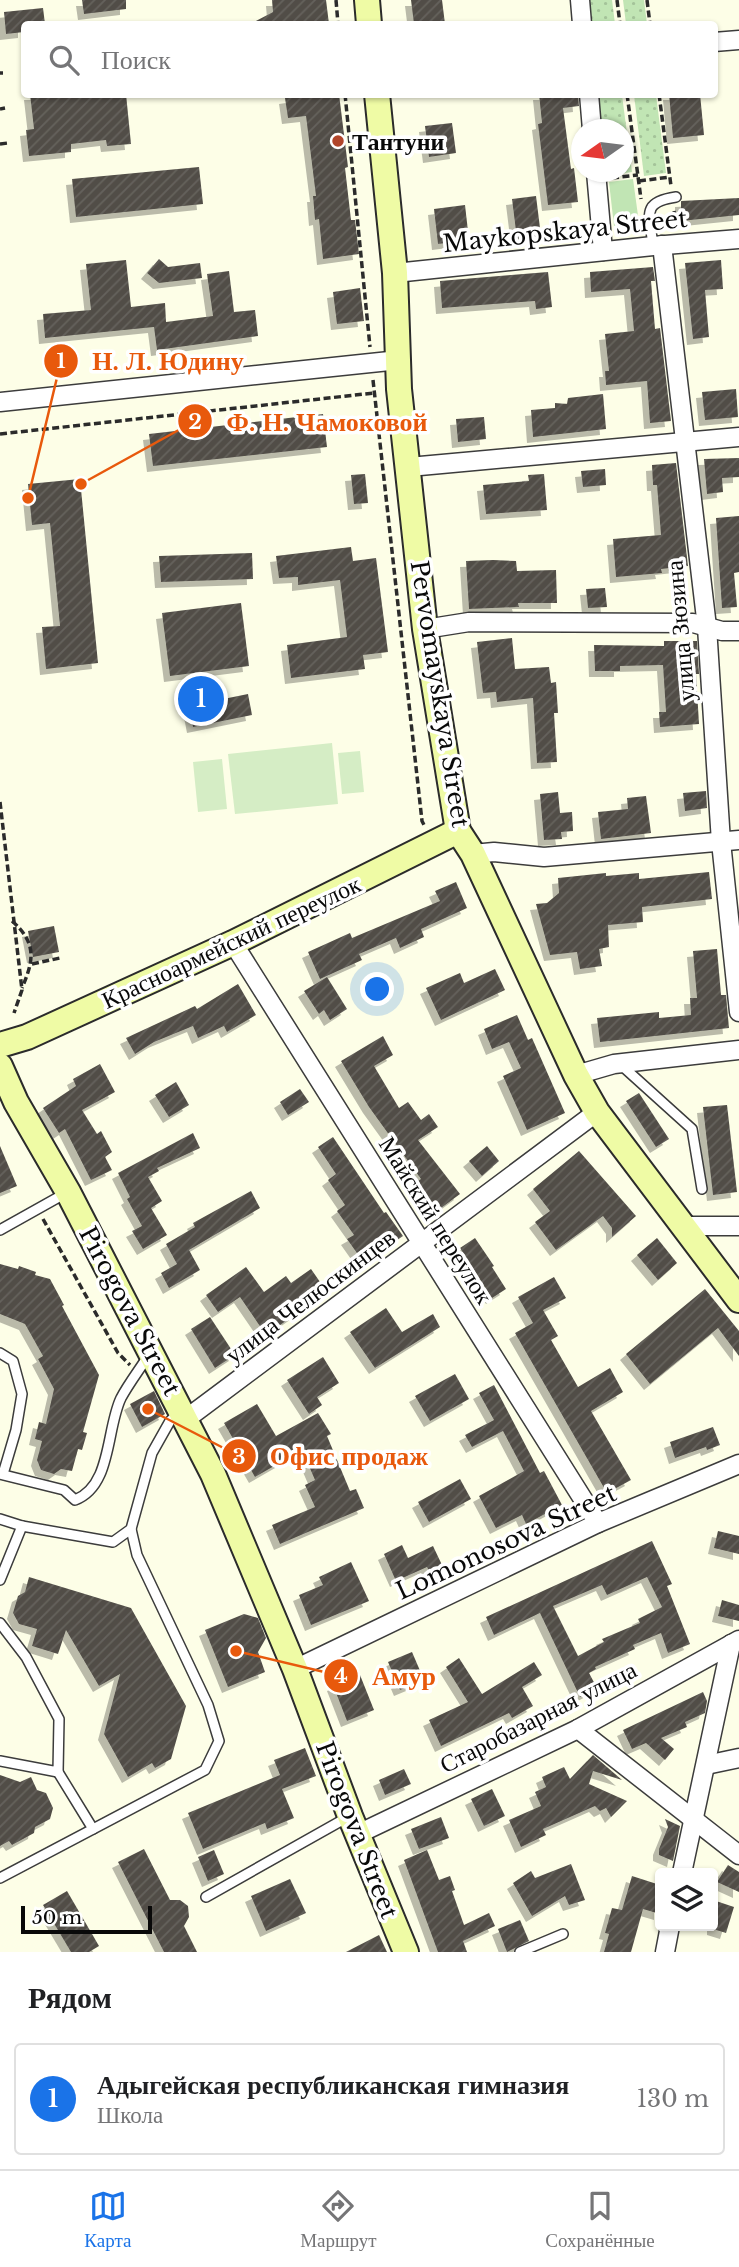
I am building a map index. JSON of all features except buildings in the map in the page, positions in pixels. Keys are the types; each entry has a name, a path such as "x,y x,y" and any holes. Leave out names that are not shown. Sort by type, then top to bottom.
{"street":[{"path":"367,0 369,21"},
{"path":"580,0 582,21"},
{"path":"718,42 739,40"},
{"name":"Pervomayskaya Street","path":"377,98 395,273 400,389 425,629 458,831 473,854 576,1075 597,1111 739,1300"},
{"path":"589,98 591,119"},
{"path":"597,182 603,251"},
{"name":"Maykopskaya Street","path":"395,273 739,239"},
{"name":"улица Зюзина","path":"658,246 707,627 730,841 739,1012"},
{"path":"0,402 398,360"},
{"path":"409,467 739,437"},
{"path":"425,629 469,622 692,623 722,631 739,631"},
{"name":"Красноармейский переулок","path":"0,1045 27,1037 233,943 458,831"},
{"path":"473,854 494,852 544,857 730,841"},
{"name":"Майский переулок","path":"233,943 598,1523"},
{"path":"576,1075 618,1063 739,1051"},
{"name":"Pirogova Street","path":"0,1066 16,1102 68,1192 213,1474 295,1669 405,1952"},
{"name":"улица Челюскинцев","path":"184,1415 422,1243 597,1111"},
{"path":"685,1226 739,1226"},
{"name":"Lomonosova Street","path":"295,1669 598,1523 739,1464"},
{"path":"683,1868 735,1642"},
{"name":"Старобазарная улица","path":"354,1825 578,1729 735,1642"},
{"path":"578,1729 739,1855"},
{"path":"706,1765 739,1758"},
{"path":"665,1952 669,1931"}],"lane":[{"path":"658,246 650,217 651,207 656,201 675,197"},
{"path":"618,1063 692,1129 702,1189"},
{"path":"0,1230 68,1192"},
{"path":"0,1353 13,1361 22,1394 16,1430 2,1474 64,1490 75,1500 88,1495 98,1481 121,1399 151,1351"},
{"path":"0,1878 205,1770 219,1741 208,1705 137,1555 131,1529 152,1453 170,1421 184,1415"},
{"path":"0,1519 22,1526 113,1542 131,1529"},
{"path":"0,1580 22,1526"},
{"path":"0,1623 26,1657 59,1719 58,1772 93,1829"},
{"path":"0,1761 58,1772"},
{"path":"206,1897 354,1825"},
{"path":"520,1952 563,1934"}],"path":[{"path":"336,0 338,21"},
{"path":"617,0 620,21"},
{"path":"647,0 650,21"},
{"path":"345,98 370,347"},
{"path":"628,98 642,205"},
{"path":"660,98 675,197 677,233"},
{"path":"0,144 8,143"},
{"path":"639,181 670,177"},
{"path":"373,378 422,821 428,834"},
{"path":"0,434 386,392"},
{"path":"0,802 22,990"},
{"path":"12,921 27,934 33,964 14,1013"},
{"path":"33,964 61,958"},
{"path":"46,1204 42,1217 118,1353 137,1373"}],"green space":[{"path":"585,0 612,0 615,21 588,21"},
{"path":"623,0 644,0 647,21 626,21"},
{"path":"595,98 622,98 625,119 598,119"},
{"path":"634,98 656,98 666,173 644,176"},
{"path":"609,182 633,182 639,223 614,226"},
{"path":"332,743 338,804 235,814 228,754"},
{"path":"360,751 364,792 342,794 338,753"},
{"path":"222,759 227,809 198,812 193,762"}],"place":[{"name":"Тантуни","path":"338,141"},
{"name":"Ф. Н. Чамоковой","path":"81,484"},
{"name":"Н. Л. Юдину","path":"28,498"},
{"name":"Адыгейская республиканская гимназия","path":"201,699"},
{"name":"Офис продаж","path":"148,1409"},
{"name":"Амур","path":"236,1651"}]}
